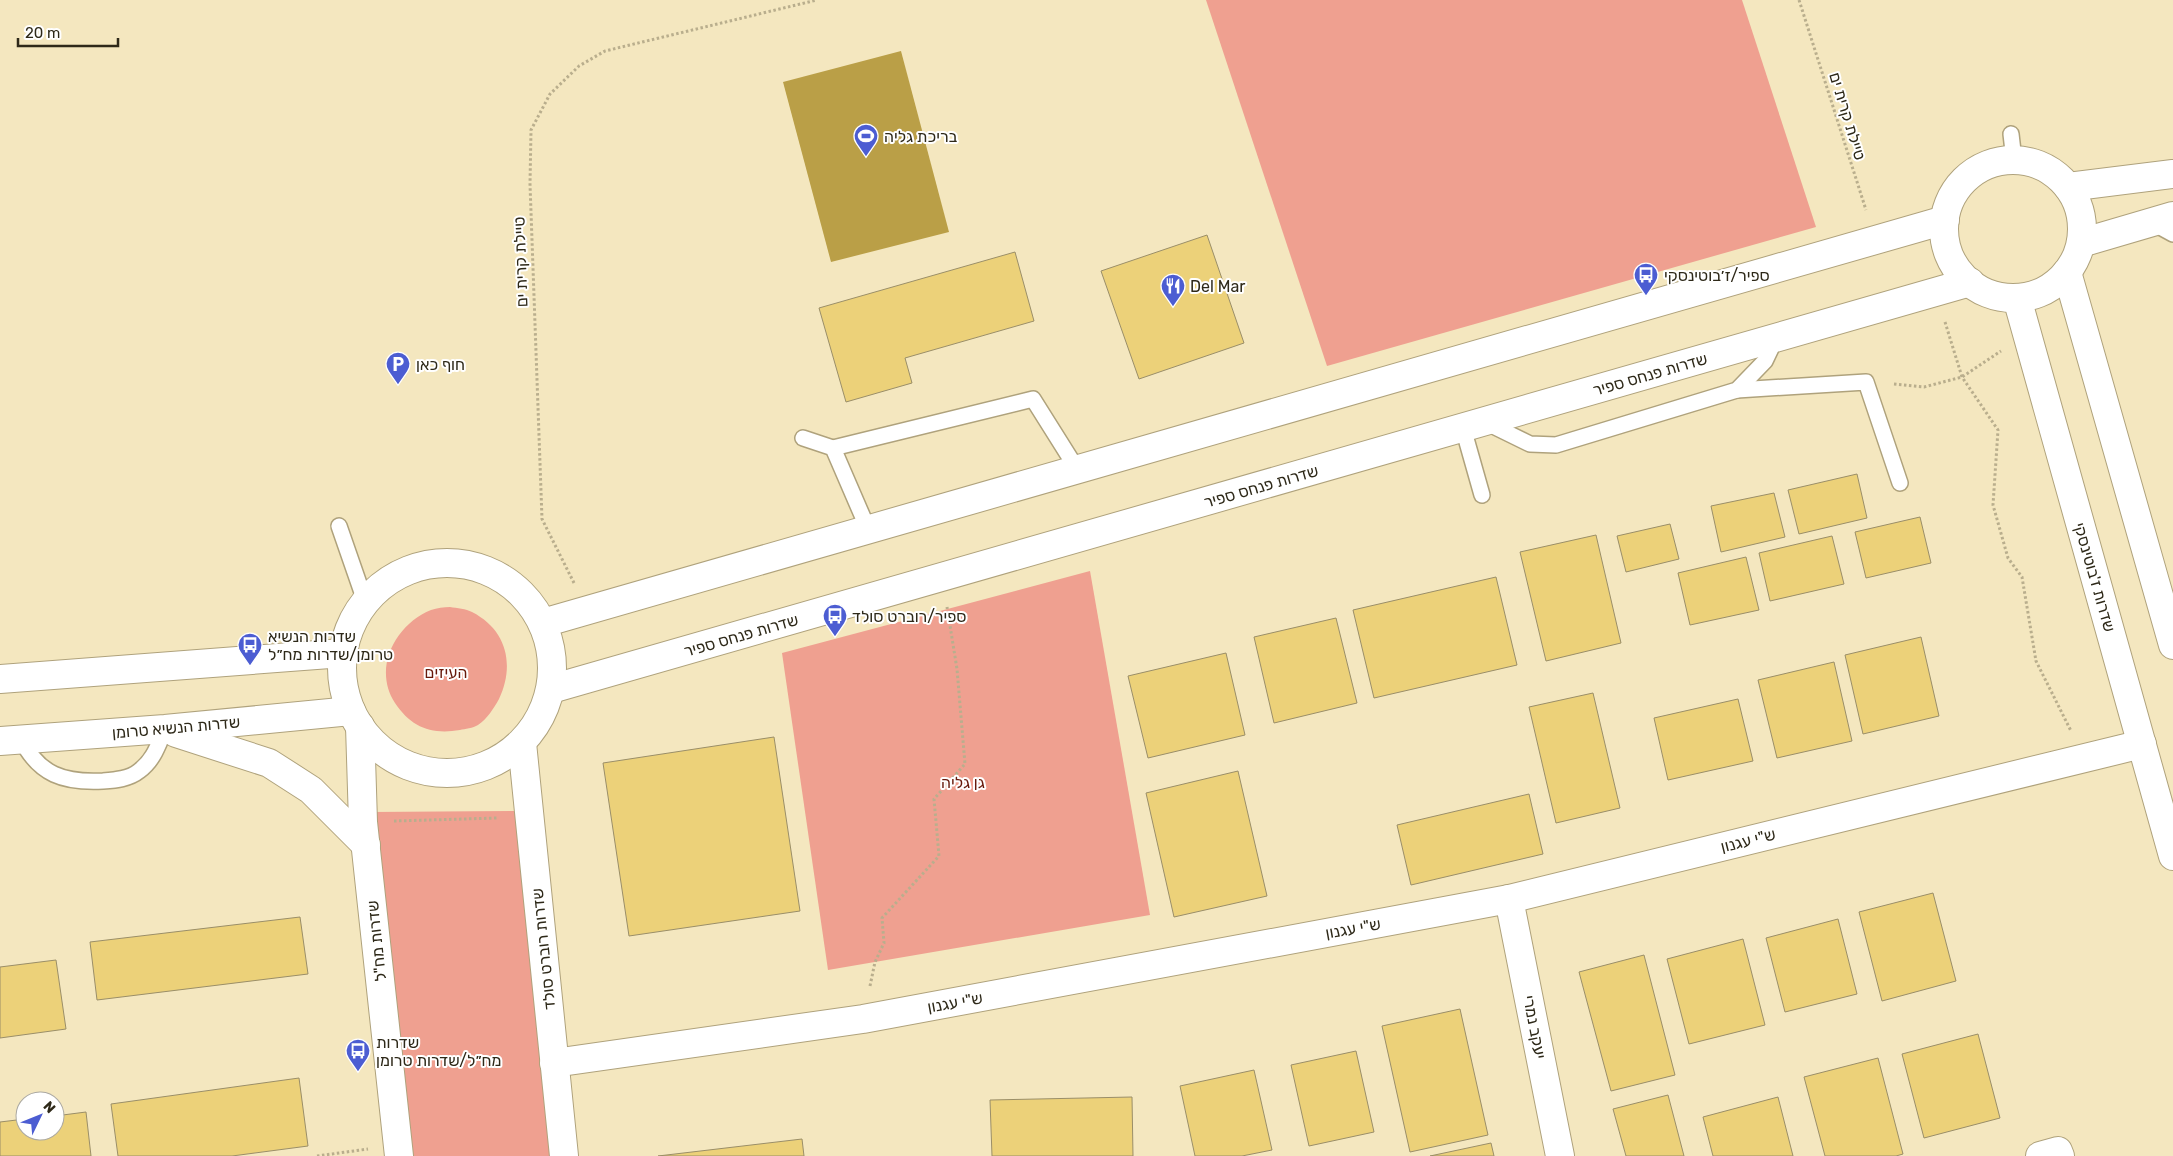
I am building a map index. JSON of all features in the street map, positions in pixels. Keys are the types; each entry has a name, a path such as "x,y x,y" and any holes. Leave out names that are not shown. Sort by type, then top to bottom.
{"street":[{"path":"2012,147 2035,163 2053,172 2068,187 2078,204 2082,224 2081,243 2067,272 2053,285 2036,294 2017,298 2000,296 1984,291 1970,282 1955,265 1946,243 1945,220 1950,201 1957,189 1976,170 1994,162 2012,147"},
{"path":"2068,187 2173,174"},
{"path":"543,623 1945,220"},
{"path":"2081,243 2166,224"},
{"path":"2067,272 2173,645"},
{"name":"שדרות פנחס ספיר","path":"551,689 1970,282"},
{"name":"שדרות ז'בוטינסקי","path":"2017,298 2173,856"},
{"path":"445,562 475,566 503,578 526,598 543,623 552,656 551,689 540,718 522,743 497,761 468,772 437,773 407,765 380,749 355,719 343,683 342,653 350,625 365,601 388,580 415,567 445,562"},
{"path":"0,680 342,653"},
{"name":"שדרות הנשיא טרומן","path":"10,740 165,729 355,719"},
{"name":"שדרות מח\"ל","path":"355,719 364,834 399,1151"},
{"path":"165,729 268,763 310,790 364,834"},
{"name":"שדרות רוברט סולד","path":"522,743 564,1156"},
{"name":"ש\"י עגנון","path":"554,1063 863,1019 1509,899 2142,744"},
{"name":"יעקב נמרי","path":"1509,899 1560,1156"},
{"path":"2040,1156 2058,1151 2060,1156"}],"lane":[{"path":"1737,390 1765,361 1776,338"},
{"path":"1482,496 1474,425 1530,444 1556,445 1737,390 1866,382 1900,483"},
{"path":"803,438 833,448 1033,399 1077,469"},
{"path":"833,448 868,529"},
{"path":"338,526 365,601"},
{"path":"10,740 28,753 41,767 63,779 89,782 120,780 138,772 154,757 165,729"}],"path":[{"name":"טיילת קרית ים","path":"588,610 542,519 530,184 532,130 550,94 579,66 605,51 817,0"},
{"name":"טיילת קרית ים","path":"1799,0 1855,180 1877,239"},
{"path":"1936,292 1962,378 1998,430 1993,505 2008,558 2022,577 2036,661 2061,714 2087,757"},
{"path":"1866,382 1924,387 1962,378 2027,333"},
{"path":"863,1019 875,962 884,943 882,918 939,856 934,799 965,764 957,668 942,578"},
{"path":"364,834 498,818"},
{"path":"317,1156 399,1151"}],"green space":[{"path":"1206,0 1742,0 1816,227 1327,366"},
{"name":"גן גליה","path":"1090,571 1150,915 828,970 782,653"},
{"name":"העיזים","path":"450,607 472,612 493,628 505,650 507,661 506,674 499,699 481,723 467,729 450,731 431,730 408,718 395,703 389,690 386,676 387,662 398,636 407,626 431,610"},
{"path":"516,811 551,1156 408,1156 370,812"}],"shaded area":[{"name":"בריכת גליה","path":"901,51 949,232 831,262 783,82"}],"building":[{"name":"Del Mar","path":"1207,235 1244,343 1139,379 1101,271"},
{"path":"1015,252 1034,321 905,358 912,383 846,402 819,308"},
{"path":"1857,474 1867,518 1799,534 1788,490"},
{"path":"1774,493 1785,537 1721,552 1711,506"},
{"path":"1920,517 1931,563 1866,578 1855,532"},
{"path":"1670,524 1679,559 1626,572 1617,536"},
{"path":"1596,535 1621,643 1546,661 1520,552"},
{"path":"1832,536 1844,584 1770,601 1759,553"},
{"path":"1746,557 1759,610 1690,625 1678,573"},
{"path":"1496,577 1517,665 1374,698 1353,610"},
{"path":"1336,618 1357,703 1274,723 1254,637"},
{"path":"1921,637 1939,716 1863,734 1845,655"},
{"path":"1226,653 1245,735 1148,758 1128,676"},
{"path":"1834,662 1852,741 1777,758 1758,680"},
{"path":"1593,693 1620,808 1556,823 1529,707"},
{"path":"1738,699 1753,761 1668,780 1654,718"},
{"path":"774,737 800,911 629,936 603,763"},
{"path":"1238,771 1267,896 1174,917 1146,793"},
{"path":"1529,794 1543,854 1411,885 1397,825"},
{"path":"1933,893 1956,981 1882,1001 1859,912"},
{"path":"300,917 308,974 97,1000 90,942"},
{"path":"1838,919 1857,994 1785,1012 1766,938"},
{"path":"1743,939 1765,1025 1689,1044 1667,959"},
{"path":"1644,955 1675,1075 1611,1091 1579,972"},
{"path":"56,960 66,1029 0,1038 0,967"},
{"path":"1460,1009 1488,1135 1410,1152 1382,1026"},
{"path":"1978,1034 2000,1118 1924,1138 1902,1054"},
{"path":"1356,1051 1374,1132 1309,1146 1291,1065"},
{"path":"1878,1058 1903,1154 1896,1156 1825,1156 1804,1077"},
{"path":"1254,1070 1272,1150 1242,1156 1195,1156 1180,1086"},
{"path":"299,1078 308,1146 232,1156 118,1156 111,1104"},
{"path":"1668,1095 1684,1156 1626,1156 1613,1109"},
{"path":"1132,1097 1133,1156 992,1156 990,1100"},
{"path":"1778,1097 1793,1156 1713,1156 1703,1117"},
{"path":"86,1112 91,1156 0,1156 0,1122 15,1120 15,1141 65,1141 65,1115"},
{"path":"802,1139 804,1156 658,1156"},
{"path":"1491,1143 1494,1156 1430,1156"}],"place":[{"name":"בריכת גליה","path":"866,157"},
{"name":"ספיר/ז׳בוטינסקי","path":"1646,296"},
{"name":"Del Mar","path":"1173,307"},
{"name":"חוף כאן","path":"398,385"},
{"name":"ספיר/רוברט סולד","path":"835,637"},
{"name":"שדרות הנשיא טרומן/שדרות מח״ל","path":"250,666"},
{"name":"שדרות מח״ל/שדרות טרומן","path":"358,1072"}]}
